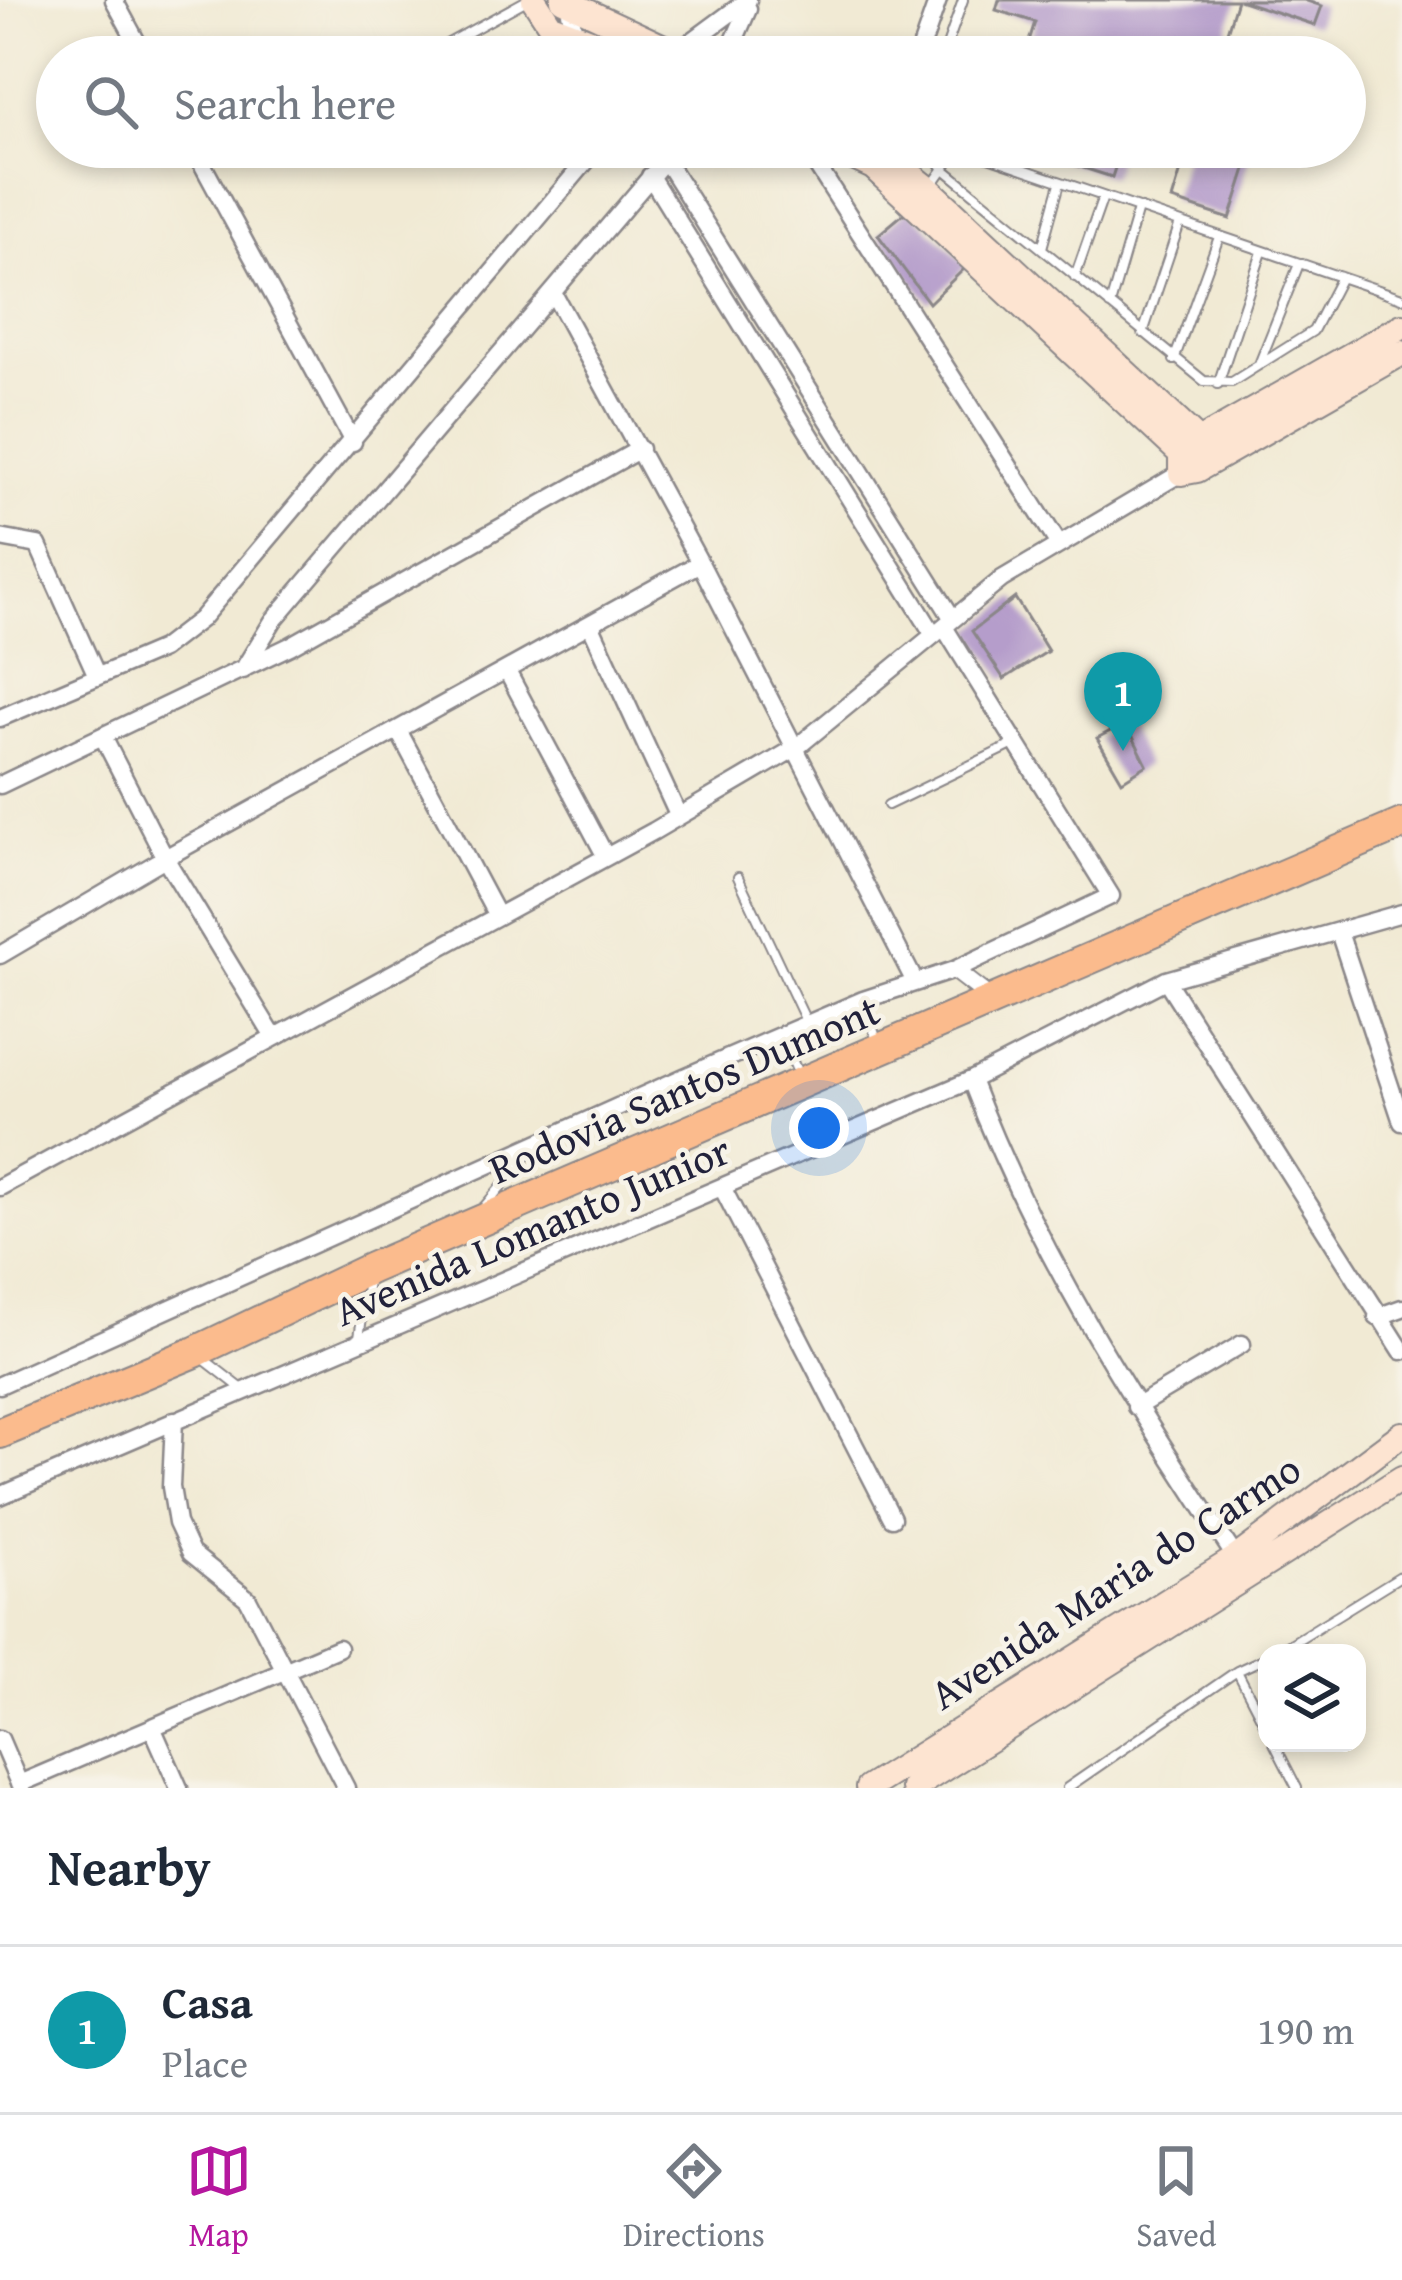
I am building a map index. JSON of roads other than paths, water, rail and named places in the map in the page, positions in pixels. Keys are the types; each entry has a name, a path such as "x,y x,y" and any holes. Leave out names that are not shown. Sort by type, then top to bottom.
{"highway":[{"name":"Rodovia Santos Dumont","path":"0,1433 195,1352 370,1268 1402,824"}],"street":[{"path":"114,0 134,36"},
{"path":"531,0 550,26 571,24 612,36"},
{"path":"703,36 751,0"},
{"path":"734,36 751,0"},
{"path":"926,36 938,0"},
{"path":"204,168 353,442"},
{"path":"0,718 162,649 201,619 581,168"},
{"path":"242,671 273,621 658,168"},
{"path":"0,1385 131,1322 532,1150 808,1024 954,970 1111,896 1012,745 679,168"},
{"path":"818,168 1058,543"},
{"path":"902,168 929,188 1195,459"},
{"path":"650,176 944,627"},
{"path":"553,293 640,449 916,982"},
{"path":"0,1187 797,747 944,627 1058,543 1402,326"},
{"path":"1195,459 1402,352"},
{"path":"0,785 242,671 640,449"},
{"path":"0,538 38,544 97,676"},
{"path":"0,955 165,858 508,673 700,563"},
{"path":"591,626 678,815"},
{"path":"508,673 606,856"},
{"path":"399,732 496,914"},
{"path":"103,737 165,858 272,1034"},
{"name":"Avenida Lomanto Junior","path":"0,1496 970,1080 1166,980 1402,913"},
{"path":"1340,932 1394,1075 1402,1122"},
{"path":"954,970 993,1000"},
{"path":"1166,980 1402,1352"},
{"path":"970,1080 1056,1266 1136,1407 1236,1558"},
{"path":"723,1189 892,1518"},
{"path":"1377,1317 1402,1308"},
{"path":"1136,1407 1242,1344"},
{"path":"174,1420 171,1487 176,1523 191,1553 248,1599 346,1788"},
{"name":"Avenida Maria do Carmo","path":"868,1788 1236,1558 1402,1434"},
{"path":"1355,1468 1373,1496"},
{"name":"Avenida Maria do Carmo","path":"913,1788 1402,1478"},
{"path":"0,1739 20,1786 338,1648"},
{"path":"152,1727 179,1788"}],"lane":[{"path":"463,36 531,0"},
{"path":"951,36 963,0"},
{"path":"929,168 929,188"},
{"path":"929,188 944,168"},
{"path":"1018,168 1402,298"},
{"path":"1042,248 1060,183"},
{"path":"929,188 1042,248 1193,376 1218,384 1258,366 1313,331 1342,277"},
{"path":"1075,277 1103,197"},
{"path":"1110,306 1138,209"},
{"path":"1143,333 1180,223"},
{"path":"1174,361 1219,237"},
{"path":"1218,384 1262,252"},
{"path":"1258,366 1299,263"},
{"path":"888,805 1012,745"},
{"path":"738,877 808,1024"},
{"path":"863,1000 880,1050"},
{"path":"781,1036 802,1083"},
{"path":"464,1229 532,1150"},
{"path":"358,1342 370,1268"},
{"path":"195,1352 244,1391"},
{"path":"1291,1644 1402,1575"},
{"path":"1067,1788 1258,1661"},
{"path":"1238,1671 1258,1712"},
{"path":"1279,1752 1297,1788"}],"place":[{"name":"Casa","path":"1123,751"}]}
